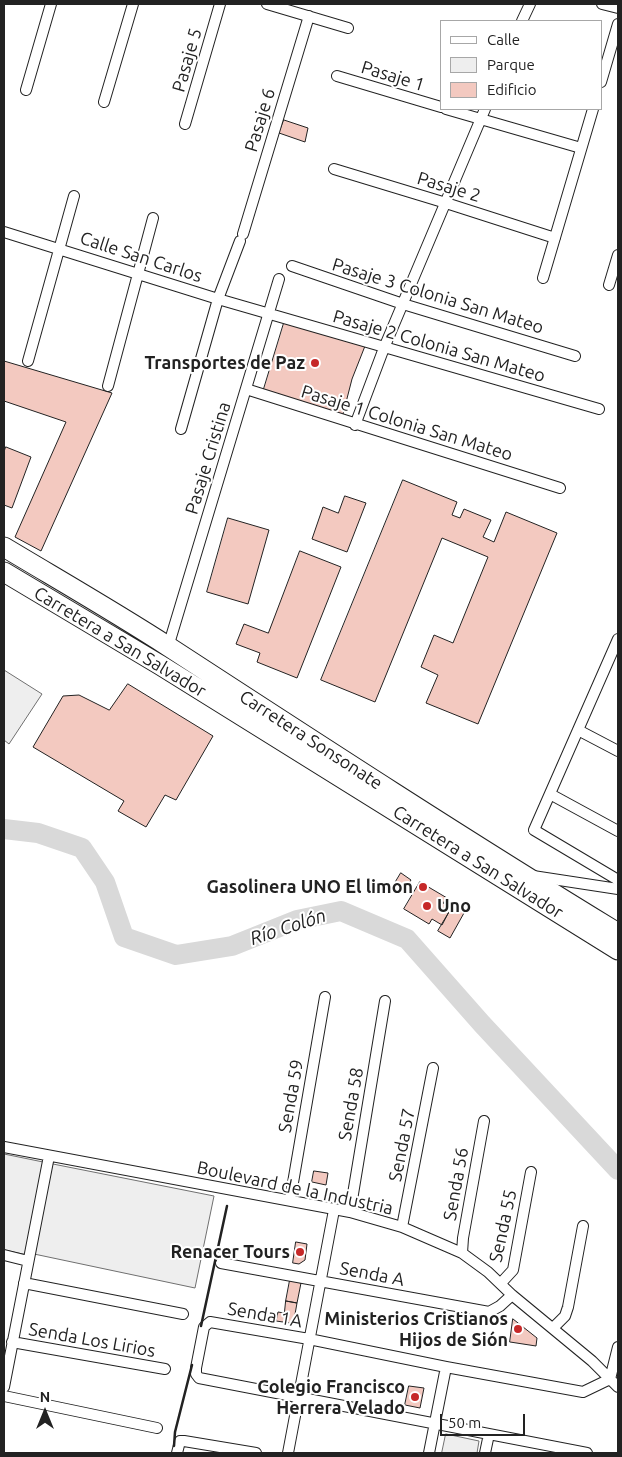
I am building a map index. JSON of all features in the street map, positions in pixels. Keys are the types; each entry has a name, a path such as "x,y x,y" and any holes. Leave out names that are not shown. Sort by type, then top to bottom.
{"highway":[{"name":"Carretera Sonsonate","path":"4,547 168,647 521,874 618,933"},
{"name":"Carretera a San Salvador","path":"4,572 168,670 618,950"}],"street":[{"path":"26,90 51,4"},
{"path":"104,102 133,4"},
{"name":"Pasaje 5","path":"185,124 220,4"},
{"path":"267,4 348,28"},
{"path":"522,20 530,4"},
{"path":"602,4 618,8"},
{"name":"Pasaje 6","path":"181,429 218,299 241,238 309,16"},
{"path":"602,79 618,24"},
{"name":"Pasaje 1","path":"337,76 440,107"},
{"path":"450,110 581,148"},
{"path":"355,425 402,304 434,233 485,110"},
{"path":"543,278 593,110"},
{"name":"Pasaje 2","path":"334,169 555,238"},
{"path":"28,361 74,196"},
{"path":"108,386 153,218"},
{"name":"Calle San Carlos","path":"4,232 218,299 269,313"},
{"path":"609,284 618,255"},
{"name":"Pasaje 3 Colonia San Mateo","path":"292,266 402,304 575,356"},
{"name":"Pasaje Cristina","path":"168,647 279,279"},
{"name":"Pasaje 2 Colonia San Mateo","path":"269,313 599,409"},
{"name":"Pasaje 1 Colonia San Mateo","path":"246,389 355,425 560,488"},
{"path":"617,646 534,830 618,880"},
{"path":"578,730 618,752"},
{"path":"550,794 618,831"},
{"path":"521,874 618,889"},
{"name":"Senda 59","path":"290,1200 325,997"},
{"name":"Senda 58","path":"350,1212 385,1001"},
{"name":"Senda 57","path":"402,1227 433,1068"},
{"name":"Senda 56","path":"462,1253 484,1121"},
{"name":"Boulevard de la Industria","path":"4,1147 350,1212 402,1227 462,1253 501,1283 512,1295 592,1361 618,1387"},
{"path":"4,1387 49,1156"},
{"name":"Senda 55","path":"501,1283 513,1270 532,1172"},
{"path":"288,1453 334,1210"},
{"path":"553,1328 565,1316 568,1307 583,1226"},
{"path":"4,1255 28,1261"},
{"name":"Senda A","path":"221,1263 489,1312 500,1306 512,1295"},
{"path":"24,1282 183,1314"},
{"name":"Senda 1A","path":"298,1397 199,1378 196,1374 196,1368 204,1326 210,1322 309,1339 583,1392 610,1379"},
{"name":"Senda Los Lirios","path":"12,1342 165,1369"},
{"path":"610,1379 618,1347"},
{"path":"429,1453 446,1367"},
{"path":"4,1396 157,1428"},
{"path":"298,1397 587,1453"},
{"path":"485,1453 489,1434"},
{"path":"177,1453 180,1441 256,1453"}],"green space":[{"path":"4,670 42,694 9,744 4,740"},
{"path":"4,1154 48,1163 32,1256 4,1250"},
{"path":"53,1164 214,1196 195,1288 34,1254"},
{"path":"446,1434 479,1441 477,1453 442,1453"}],"building":[{"path":"284,120 308,128 305,142 279,133"},
{"name":"Transportes de Paz","path":"284,323 365,346 352,379 342,418 263,392"},
{"path":"4,361 112,393 41,551 15,537 66,422 4,401"},
{"path":"6,447 31,457 12,508 4,505 4,452"},
{"path":"403,480 457,502 452,515 460,518 464,509 491,520 483,537 494,542 506,512 557,533 478,724 426,703 438,675 421,667 434,635 453,643 488,557 442,538 375,702 321,680"},
{"path":"345,496 366,503 347,552 312,539 323,507 338,513"},
{"path":"228,518 269,530 248,604 207,592"},
{"path":"300,551 341,567 297,678 257,662 260,653 236,644 244,624 268,633"},
{"path":"128,684 213,736 176,800 165,795 146,827 118,811 124,801 33,747 63,696 79,695 109,710"},
{"name":"Uno","path":"401,873 411,880 405,889 395,883"},
{"name":"Uno","path":"420,882 447,898 443,903 451,908 442,925 432,919 429,924 404,909"},
{"path":"453,906 464,913 450,938 438,931"},
{"path":"314,1171 328,1173 326,1185 312,1182"},
{"name":"Renacer Tours","path":"296,1242 307,1244 305,1260 299,1264 293,1263"},
{"path":"290,1280 301,1283 297,1303 286,1301"},
{"path":"286,1301 297,1303 294,1320 290,1323 276,1321 278,1312 284,1313"},
{"name":"Ministerios Cristianos Hijos de Sión","path":"513,1319 537,1338 536,1346 510,1342"},
{"name":"Colegio Francisco Herrera Velado","path":"409,1386 424,1388 420,1408 405,1405"}],"waterway":[{"name":"Río Colón","path":"4,829 38,833 82,848 105,882 124,937 176,955 232,946 297,920 341,911 407,939 482,1024 618,1170"}],"wall":[{"path":"201,1326 227,1206"},
{"path":"174,1446 175,1432 192,1365"}],"place":[{"name":"Transportes de Paz","path":"315,363"},
{"name":"Gasolinera UNO El limon","path":"423,887"},
{"name":"Uno","path":"427,906"},
{"name":"Renacer Tours","path":"300,1252"},
{"name":"Ministerios Cristianos Hijos de Sión","path":"518,1329"},
{"name":"Colegio Francisco Herrera Velado","path":"415,1397"}]}
